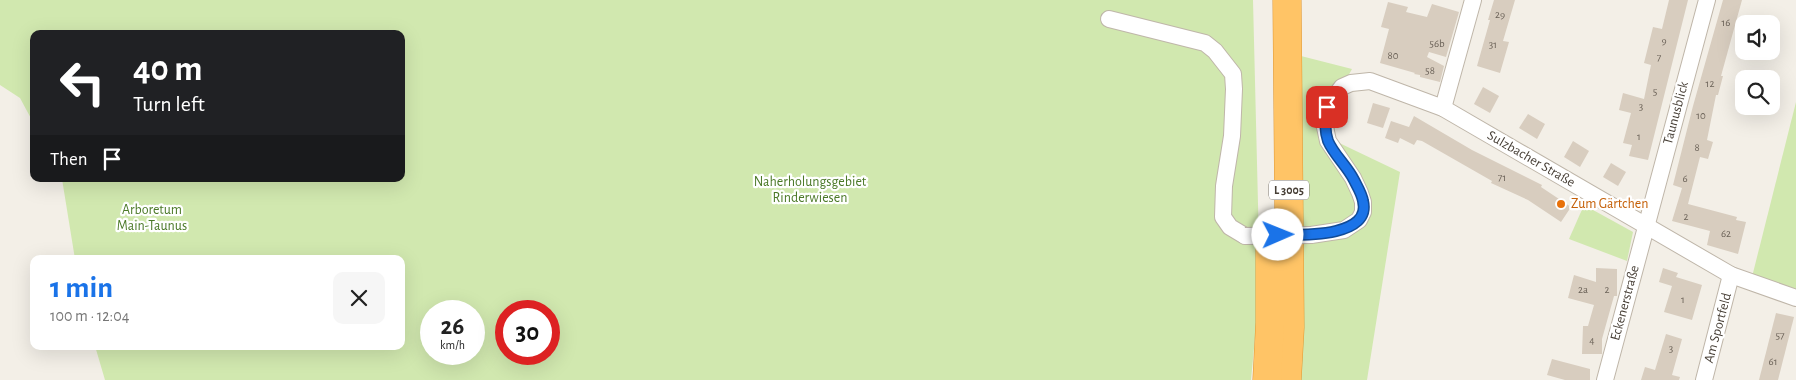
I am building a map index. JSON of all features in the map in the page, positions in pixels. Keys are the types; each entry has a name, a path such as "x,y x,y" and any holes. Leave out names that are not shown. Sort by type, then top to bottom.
{"highway":[{"name":"L 3005","path":"1268,0 1271,268 1268,380"},
{"name":"L 3005","path":"1287,0 1290,327 1287,380"}],"street":[{"path":"1443,108 1473,0"},
{"name":"Taunusblick","path":"1646,225 1707,0"},
{"name":"Sulzbacher Straße","path":"1109,19 1206,43 1215,51 1233,74 1232,136 1224,186 1223,217 1230,227 1245,236 1311,235 1344,230 1359,220 1363,212 1364,202 1353,178 1328,141 1325,127 1327,107 1342,87 1351,83 1370,81 1443,108 1731,275 1796,298"},
{"name":"Eckenerstraße","path":"1605,380 1646,225"},
{"name":"Am Sportfeld","path":"1704,380 1731,275"}],"green space":[{"name":"Naherholungsgebiet Rinderwiesen","path":"0,0 1253,0 1260,285 1251,380 105,380 96,350 405,350 405,255 74,255 62,182 405,182 405,30 30,30 30,117 20,98 0,85"},
{"path":"1301,56 1352,69 1342,87 1333,140 1400,172 1367,380 1293,380 1299,300"},
{"path":"1796,102 1796,290 1752,277"},
{"path":"1584,205 1633,232 1627,261 1569,239"}],"building":[{"path":"1494,0 1515,0 1503,41 1509,42 1500,73 1477,66"},
{"path":"1669,0 1688,0 1648,160 1629,156 1632,145 1623,143 1631,113 1619,110 1623,93 1644,99 1651,65 1644,63 1653,27 1662,29"},
{"path":"1723,0 1742,0 1738,15 1735,15 1735,25 1721,76 1723,76 1718,95 1716,95 1707,140 1713,142 1708,159 1700,157 1688,204 1737,217 1736,220 1746,222 1738,254 1707,245 1710,231 1672,221 1682,188 1673,185"},
{"path":"1388,2 1408,7 1406,12 1427,17 1432,4 1459,12 1446,57 1429,52 1427,57 1444,66 1440,82 1380,63 1389,29 1381,27"},
{"path":"1483,87 1499,96 1490,113 1474,104"},
{"path":"1373,103 1390,108 1383,128 1367,123"},
{"path":"1528,114 1545,124 1537,139 1519,128"},
{"path":"1414,116 1472,150 1542,185 1541,187 1571,207 1561,222 1528,200 1491,183 1492,181 1422,141 1417,140 1414,145 1400,138 1398,143 1385,138 1391,121 1409,127"},
{"path":"1573,141 1589,151 1580,167 1564,157"},
{"path":"1611,163 1626,172 1618,186 1603,177"},
{"path":"1596,268 1617,269 1617,296 1614,296 1602,339 1602,354 1582,354 1583,326 1588,326 1594,305 1568,298 1574,275 1596,282"},
{"path":"1663,268 1678,273 1676,277 1702,285 1692,320 1664,312 1672,286 1659,282"},
{"path":"1776,313 1794,317 1778,380 1759,380"},
{"path":"1666,334 1682,339 1672,375 1680,377 1679,380 1641,380 1645,367 1655,370"},
{"path":"1552,359 1590,369 1590,380 1565,380 1547,375"}],"place":[{"name":"Zum Gärtchen","path":"1561,204"}],"route":[{"path":"1278,235 1311,235 1344,230 1359,220 1363,212 1364,202 1353,178 1328,141 1325,127 1327,107"}],"park label":[{"name":"Arboretum Main-Taunus","path":"152,218"}]}
